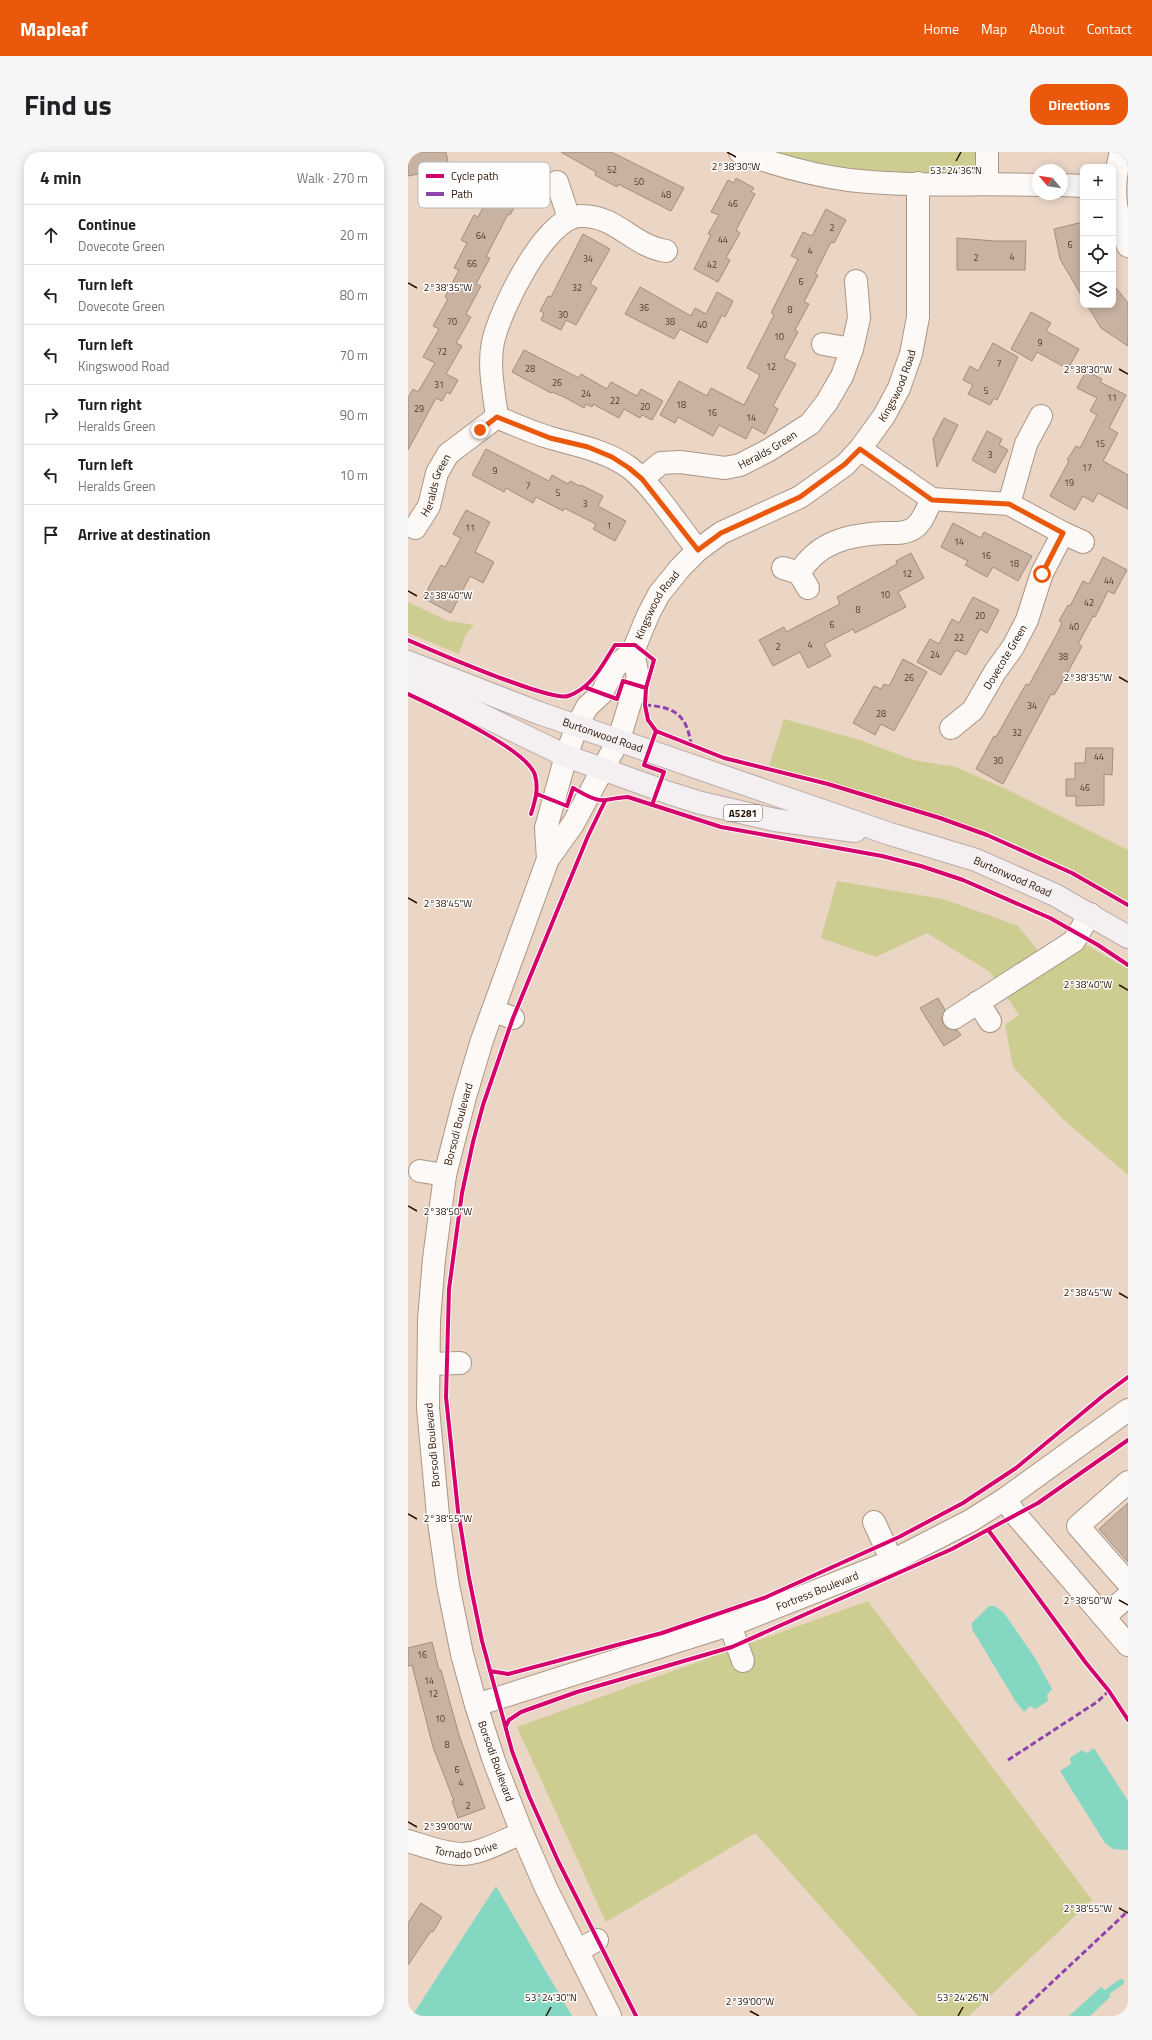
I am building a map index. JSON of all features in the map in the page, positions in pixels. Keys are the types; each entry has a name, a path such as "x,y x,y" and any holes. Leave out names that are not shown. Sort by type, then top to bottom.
{"main road":[{"name":"Burtonwood Road","path":"408,662 577,726 890,834 976,860 1056,895 1128,937"},
{"name":"Burtonwood Road","path":"408,679 566,756 701,803 767,818 819,827 890,834"}],"street":[{"path":"740,152 793,170 850,180 918,183 1032,185"},
{"path":"987,152 988,183"},
{"path":"1116,176 1121,152"},
{"path":"557,182 569,218"},
{"name":"Kingswood Road","path":"566,756 577,726 587,707 602,694 615,667 632,651 659,594 681,567 698,550 721,533 800,497 845,464 860,449 884,416 896,394 912,354 918,317 918,183"},
{"path":"1068,185 1080,186"},
{"path":"1115,200 1116,212 1128,246"},
{"path":"668,252 653,249 641,244 622,228 604,220 581,216 569,218 554,229 542,243 525,270 499,323 493,342 492,365 497,417 550,438 594,450 629,468 642,479 698,550"},
{"name":"Heralds Green","path":"642,479 661,463 680,462 726,468 740,465 769,450 810,424 828,402 842,376 852,349 859,318 856,281"},
{"path":"823,344 852,349"},
{"path":"1009,504 1026,444 1042,414"},
{"name":"Heralds Green","path":"416,532 429,506 437,473 448,454 497,417"},
{"path":"860,449 932,500 1009,504 1083,542"},
{"path":"797,576 808,559 836,540 858,535 905,532 914,528 922,519 932,500"},
{"name":"Dovecote Green","path":"949,728 973,710 995,672 1014,647 1027,620 1042,574 1063,533"},
{"name":"Kingswood Road","path":"602,768 618,739 638,677 632,651"},
{"name":"Borsodi Boulevard","path":"548,859 546,828 566,756"},
{"name":"Borsodi Boulevard","path":"602,768 573,824 548,859 503,1014 464,1097 445,1175 434,1259 428,1364 428,1408 438,1515 448,1585 462,1654 476,1705 494,1761 522,1833 577,1951 610,2016"},
{"path":"954,1018 1074,942 1090,914"},
{"path":"978,1002 990,1021"},
{"path":"420,1171 445,1175"},
{"path":"428,1364 460,1362"},
{"name":"Fortress Boulevard","path":"476,1705 730,1625 892,1561 970,1521 1005,1499 1128,1410"},
{"path":"1128,1482 1078,1526 1128,1583"},
{"path":"1005,1499 1016,1515 1128,1645"},
{"path":"874,1522 892,1561"},
{"path":"1104,1617 1128,1596"},
{"path":"730,1625 743,1661"},
{"name":"Tornado Drive","path":"408,1840 432,1848 463,1854 479,1851 522,1833"},
{"path":"577,1951 597,1940"}],"green space":[{"path":"769,152 980,152 974,168 968,172 958,174 872,172 808,163"},
{"path":"408,602 448,621 474,625 466,634 459,654 408,633"},
{"path":"784,719 860,740 913,760 956,767 1008,790 1128,850 1128,905 1072,873 987,835 768,769"},
{"path":"837,881 943,899 1018,926 1050,965 1080,941 1128,969 1128,1175 1065,1121 1013,1067 1005,1025 1019,1015 990,972 927,933 876,957 821,938"},
{"path":"868,1601 1092,1900 969,2016 918,2016 755,1833 606,1922 517,1727"}],"water":[{"path":"989,1606 995,1606 1004,1613 1035,1658 1052,1689 1047,1695 1048,1701 1035,1709 1030,1706 1024,1712 1016,1702 972,1629 972,1623"},
{"path":"1094,1748 1128,1801 1128,1850 1113,1849 1105,1843 1060,1771 1071,1764 1070,1758 1082,1750 1087,1753"},
{"path":"496,1886 572,2016 412,2016"},
{"path":"1101,1987 1111,1996 1090,2016 1069,2016"}],"building":[{"path":"408,152 446,152 448,162 418,162 418,174 408,176"},
{"path":"561,152 611,152 684,188 671,211 618,184 617,187 595,175 596,172"},
{"path":"736,178 754,188 751,192 755,194 736,230 740,233 726,258 730,260 718,282 694,269 711,235 708,234 719,215 711,212 728,180 734,183"},
{"path":"483,208 514,208 510,215 508,214 486,257 490,258 476,284 481,286 466,314 471,317 456,343 462,346 446,374 458,380 450,394 447,392 442,401 436,398 408,450 408,398 413,389 418,392 435,363 423,357 439,329 433,326 448,299 445,297 459,270 454,268 467,243 461,240 474,215 478,217"},
{"path":"826,209 846,220 834,243 831,242 815,274 818,275 804,302 809,304 795,330 798,332 784,358 796,364 773,406 778,409 765,434 752,427 746,439 719,425 713,436 678,417 675,423 660,415 679,381 707,396 711,388 744,405 760,375 747,368 774,315 771,313 798,259 791,256 803,232 812,236"},
{"path":"1080,223 1080,293 1060,259 1054,229"},
{"path":"583,234 610,249 590,284 597,288 576,325 566,320 561,330 541,320 544,313 540,311 548,296 551,297"},
{"path":"957,238 995,241 1026,241 1025,270 957,270"},
{"path":"640,287 691,316 695,308 706,314 717,292 733,301 725,317 722,315 707,343 680,329 674,339 625,314"},
{"path":"1116,288 1128,303 1128,346 1101,328 1089,308 1116,308"},
{"path":"1031,312 1051,323 1046,331 1079,349 1068,369 1037,352 1032,361 1011,349"},
{"path":"993,343 1018,357 997,400 994,398 990,405 968,394 973,385 963,380 970,366 978,371"},
{"path":"524,350 579,378 581,374 607,389 611,382 637,396 641,389 663,401 652,420 642,415 640,418 624,409 619,418 593,404 592,407 586,404 584,408 564,397 552,392 551,393 512,372"},
{"path":"1086,371 1102,379 1100,382 1126,395 1109,428 1118,433 1103,461 1128,475 1128,509 1098,493 1093,502 1083,496 1075,510 1050,496 1069,461 1067,460 1076,446 1080,448 1097,415 1090,411 1097,398 1077,388"},
{"path":"944,418 958,425 937,467 933,439"},
{"path":"987,431 1002,439 999,445 1008,450 995,473 972,460"},
{"path":"486,449 549,481 552,475 568,484 570,481 603,496 598,506 626,521 615,541 593,529 596,524 564,508 563,511 536,497 533,503 506,488 504,492 472,475"},
{"path":"466,510 490,522 475,552 494,562 483,583 470,576 451,613 423,598 441,565 445,567 461,538 453,534"},
{"path":"953,523 981,538 984,532 1032,556 1018,581 993,567 987,577 965,565 968,561 941,547"},
{"path":"911,553 924,578 898,592 906,607 855,633 853,629 824,644 831,656 808,668 800,652 773,666 759,640 784,627 786,632 840,604 837,597 897,564 896,561"},
{"path":"1103,557 1127,570 1114,594 1108,591 1095,617 1093,616 1078,644 1082,646 1054,695 1051,694 1003,784 976,769 994,736 996,737 1026,684 1029,685 1059,630 1062,623 1059,621 1068,605 1070,606 1083,581 1089,584"},
{"path":"973,597 999,610 987,633 980,629 966,655 956,650 941,675 917,662 930,639 939,644 952,619 959,623"},
{"path":"903,659 927,672 894,731 881,724 875,735 853,723 874,686 881,689 884,684 889,686"},
{"path":"1086,748 1113,748 1112,775 1104,774 1104,805 1076,806 1076,796 1066,796 1066,779 1075,779 1075,763 1085,763"},
{"path":"938,998 945,1010 942,1018 943,1024 949,1029 957,1030 961,1035 944,1046 920,1008"},
{"path":"1128,1503 1128,1562 1099,1529"},
{"path":"432,1642 459,1735 485,1808 458,1818 452,1801 454,1801 433,1747 412,1665 408,1666 408,1648"},
{"path":"421,1903 442,1917 433,1932 431,1931 408,1965 408,1923"}],"waterway":[{"path":"1107,1992 1121,1982"}],"marked path":[{"path":"645,705 664,708 677,714 686,726 691,745"},
{"path":"1008,1760 1097,1702 1109,1691"},
{"path":"1016,2016 1128,1911"}],"cycle path":[{"path":"408,640 516,684 557,696 568,696 584,687 596,675 615,645 635,645 654,660 646,688 645,705 648,720 656,731 724,758 828,784 940,818 987,835 1072,873 1128,905"},
{"path":"584,687 617,699 623,681 646,688"},
{"path":"408,694 458,718 516,753 528,765 535,775 537,790 531,814"},
{"path":"652,805 664,772 644,765 656,731"},
{"path":"537,794 567,806 573,788 598,800 628,797 721,827 882,856 921,866 963,880 1050,918 1098,945 1128,965"},
{"path":"605,801 588,836 513,1018 483,1105 473,1142 462,1193 449,1289 446,1397 458,1511 469,1578 482,1641 512,1751 529,1796 558,1861 636,2016"},
{"path":"490,1671 508,1674 662,1633 764,1598 899,1537 963,1503 1016,1468 1128,1377"},
{"path":"506,1726 509,1720 521,1712 577,1692 732,1647 952,1549 1038,1503 1128,1440"},
{"path":"989,1531 1086,1663 1109,1691 1128,1720"}],"route":[{"path":"480,430 497,417 550,438 588,447 612,457 642,479 698,550 721,533 800,497 845,464 860,449 932,500 996,502 1009,504 1063,533 1042,574"}]}
